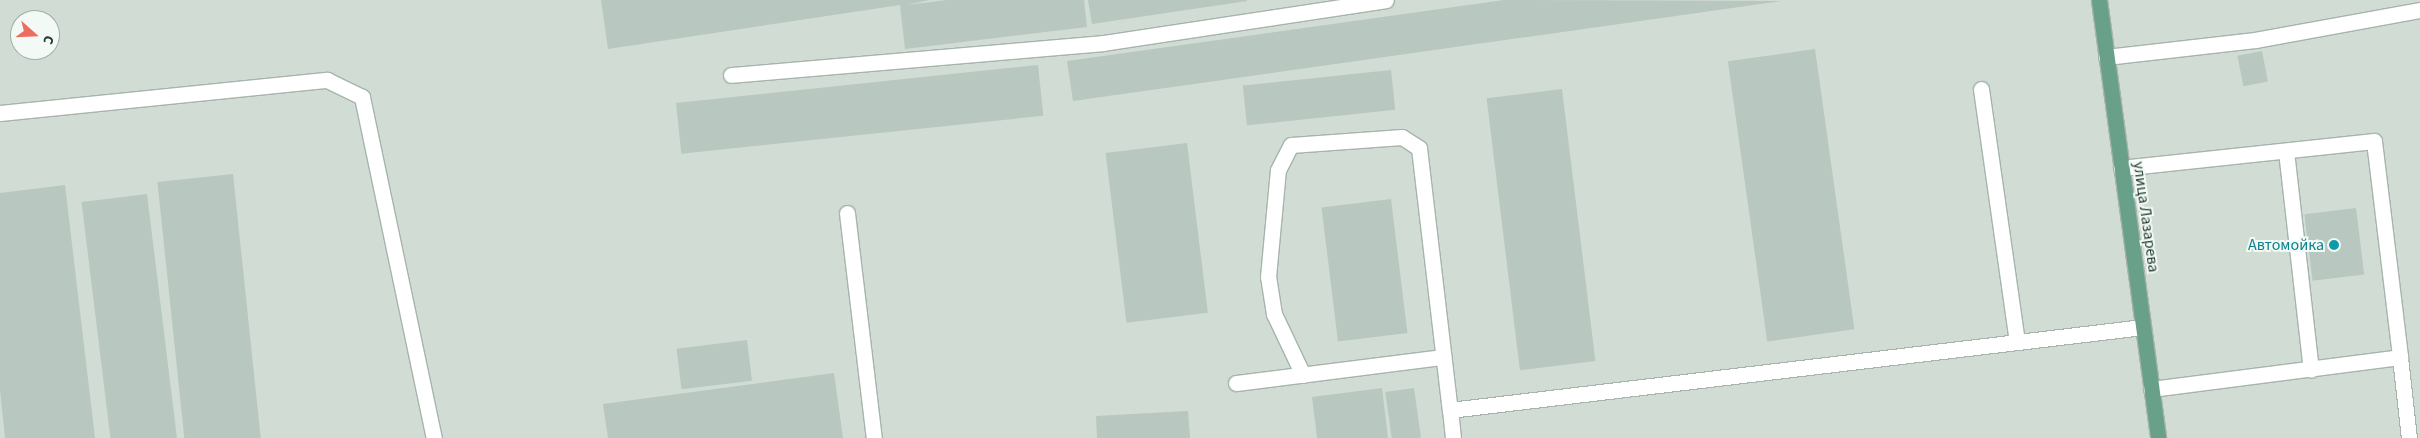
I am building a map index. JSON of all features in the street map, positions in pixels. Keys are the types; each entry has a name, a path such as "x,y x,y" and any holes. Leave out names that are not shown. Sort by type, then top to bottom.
{"main road":[{"name":"улица Лазарева","path":"2098,0 2158,438"}],"lane":[{"path":"731,75 1103,43 1386,0"},
{"path":"2106,57 2256,40 2420,10"},
{"path":"0,114 327,80 362,97 434,438"},
{"path":"1981,89 2017,342"},
{"path":"1303,375 1274,314 1268,277 1278,170 1291,145 1402,137 1419,148 1453,438"},
{"path":"2121,168 2374,141 2409,438"},
{"path":"2286,151 2311,370"},
{"path":"847,213 874,438"},
{"path":"1450,410 2143,326"},
{"path":"1236,383 1443,357"},
{"path":"2151,389 2311,370 2400,357"}],"shaded area":[{"path":"0,0 2420,0 2420,438 0,438"}],"building":[{"path":"601,0 929,0 907,5 947,0 1084,0 1087,27 905,49 900,5 608,49"},
{"path":"1088,0 1247,0 1247,1 1092,24"},
{"path":"1504,0 1782,1 1073,101 1067,61"},
{"path":"1815,49 1854,329 1767,341 1728,61"},
{"path":"2262,51 2268,81 2243,86 2237,56"},
{"path":"1038,65 1043,116 681,154 676,103"},
{"path":"1391,70 1395,110 1247,125 1243,86"},
{"path":"1562,89 1595,361 1520,370 1487,98"},
{"path":"1187,143 1208,313 1126,323 1106,153"},
{"path":"233,174 261,438 184,438 157,182"},
{"path":"65,185 95,438 5,438 0,390 0,193"},
{"path":"147,194 177,438 110,438 81,202"},
{"path":"1391,199 1407,333 1338,342 1322,208"},
{"name":"Автомойка","path":"2356,208 2364,275 2313,281 2304,214"},
{"path":"747,340 752,381 682,389 677,349"},
{"path":"834,373 843,438 608,438 603,404"},
{"path":"1382,388 1388,438 1317,438 1312,397"},
{"path":"1414,388 1421,438 1392,438 1385,392"},
{"path":"1188,411 1190,438 1097,438 1096,416"}],"place":[{"name":"Автомойка","path":"2334,245"}]}
